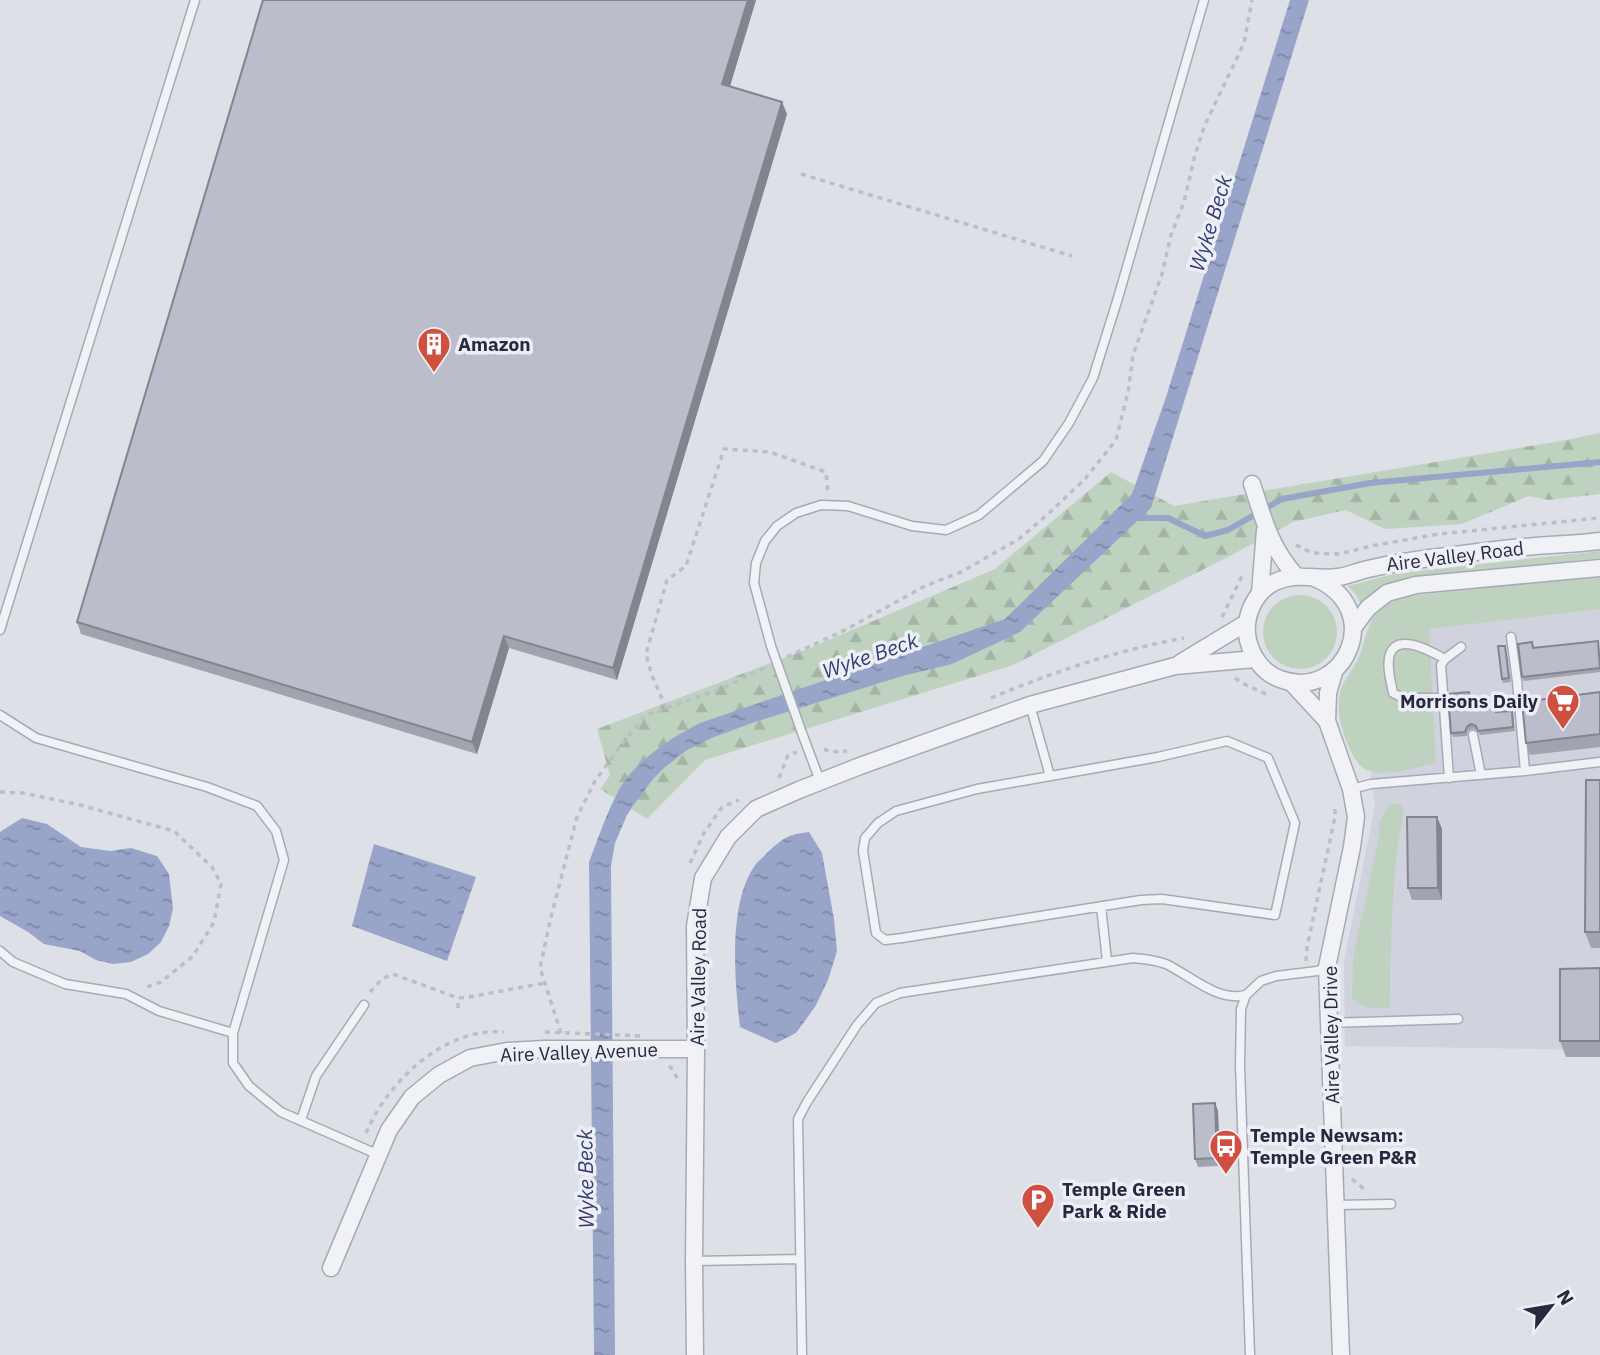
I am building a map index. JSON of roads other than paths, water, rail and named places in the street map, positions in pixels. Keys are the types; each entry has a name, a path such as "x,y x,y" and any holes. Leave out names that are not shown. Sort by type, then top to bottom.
{"street":[{"path":"1252,484 1265,526 1278,554 1304,577 1325,582 1337,590 1351,614 1353,628"},
{"path":"1265,526 1260,593 1251,607 1246,623 1247,636 1255,659 1277,678 1291,682 1322,678 1335,669"},
{"name":"Aire Valley Road","path":"1260,593 1273,583 1288,577 1338,577 1389,564 1448,555 1600,541"},
{"name":"Aire Valley Road","path":"1335,669 1349,651 1353,628 1368,608 1387,593 1416,586 1600,568"},
{"name":"Aire Valley Road","path":"1175,666 1246,623"},
{"name":"Aire Valley Road","path":"695,1355 695,926 704,878 728,837 756,809 820,781 1030,705 1175,666 1255,659"},
{"name":"Aire Valley Drive","path":"1335,669 1328,693 1327,721 1351,789 1356,817 1327,967 1341,1355"},
{"name":"Aire Valley Drive","path":"1291,682 1327,721"},
{"name":"Aire Valley Avenue","path":"331,1268 389,1130 412,1097 439,1075 470,1059 545,1041 643,1043 696,1049"}],"lane":[{"path":"0,630 195,0"},
{"path":"820,781 771,646 754,583 756,563 765,541 777,526 796,513 821,505 848,506 912,526 946,530 979,515 1043,461 1069,423 1093,378 1204,0"},
{"path":"1511,637 1525,771"},
{"path":"1443,698 1403,698 1393,693 1389,655 1394,648 1402,644 1417,645 1445,659"},
{"path":"1449,778 1441,665 1461,647"},
{"path":"1030,705 1050,776"},
{"path":"0,715 36,738 207,787 257,806 276,831 284,860 233,1033 233,1063 249,1086 281,1112 379,1155"},
{"path":"1473,735 1481,775"},
{"path":"1227,741 1268,758 1295,822 1275,915 1163,899 1101,906 885,940 876,933 863,852 865,838 877,823 896,811 977,789 1158,757 1227,741"},
{"path":"1351,789 1371,784 1600,762"},
{"path":"1101,906 1107,961"},
{"path":"0,951 13,962 65,984 126,994 159,1011 233,1033"},
{"path":"802,1355 798,1119 857,1025 876,1003 900,993 1133,958 1150,959 1164,964 1220,993 1237,997 1246,995"},
{"path":"1250,1355 1240,1066 1241,1009 1246,995 1261,981 1327,967"},
{"path":"301,1120 316,1076 364,1005"},
{"path":"1329,1023 1458,1019"},
{"path":"1336,1205 1391,1204"},
{"path":"694,1261 799,1259"}],"water":[{"path":"1290,0 1309,0 1151,508 1020,632 952,664 902,676 714,737 687,750 664,768 627,815 615,843 611,866 615,1355 594,1355 589,862 614,800 624,781 643,761 665,743 700,723 1005,619 1132,494 1166,397"},
{"path":"22,818 47,824 81,847 110,851 131,848 157,856 169,874 173,909 161,942 148,954 131,962 113,964 96,960 80,951 44,944 0,916 0,832"},
{"path":"809,832 822,853 837,951 828,980 815,1007 796,1033 776,1043 740,1027 735,966 737,921 747,880 756,864 783,840 795,834"},
{"path":"374,844 476,877 447,961 352,926"}],"waterway":[{"path":"1135,518 1168,518 1205,536 1228,530 1282,499 1370,483 1600,462"}],"place":[{"name":"Amazon","path":"434,374"},
{"name":"Morrisons Daily","path":"1563,731"},
{"name":"Temple Newsam: Temple Green P&R","path":"1226,1176"},
{"name":"Temple Green Park & Ride","path":"1038,1230"}],"water label":[{"name":"Wyke Beck","path":"1210,223"},
{"name":"Wyke Beck","path":"870,655"},
{"name":"Wyke Beck","path":"585,1179"}]}
